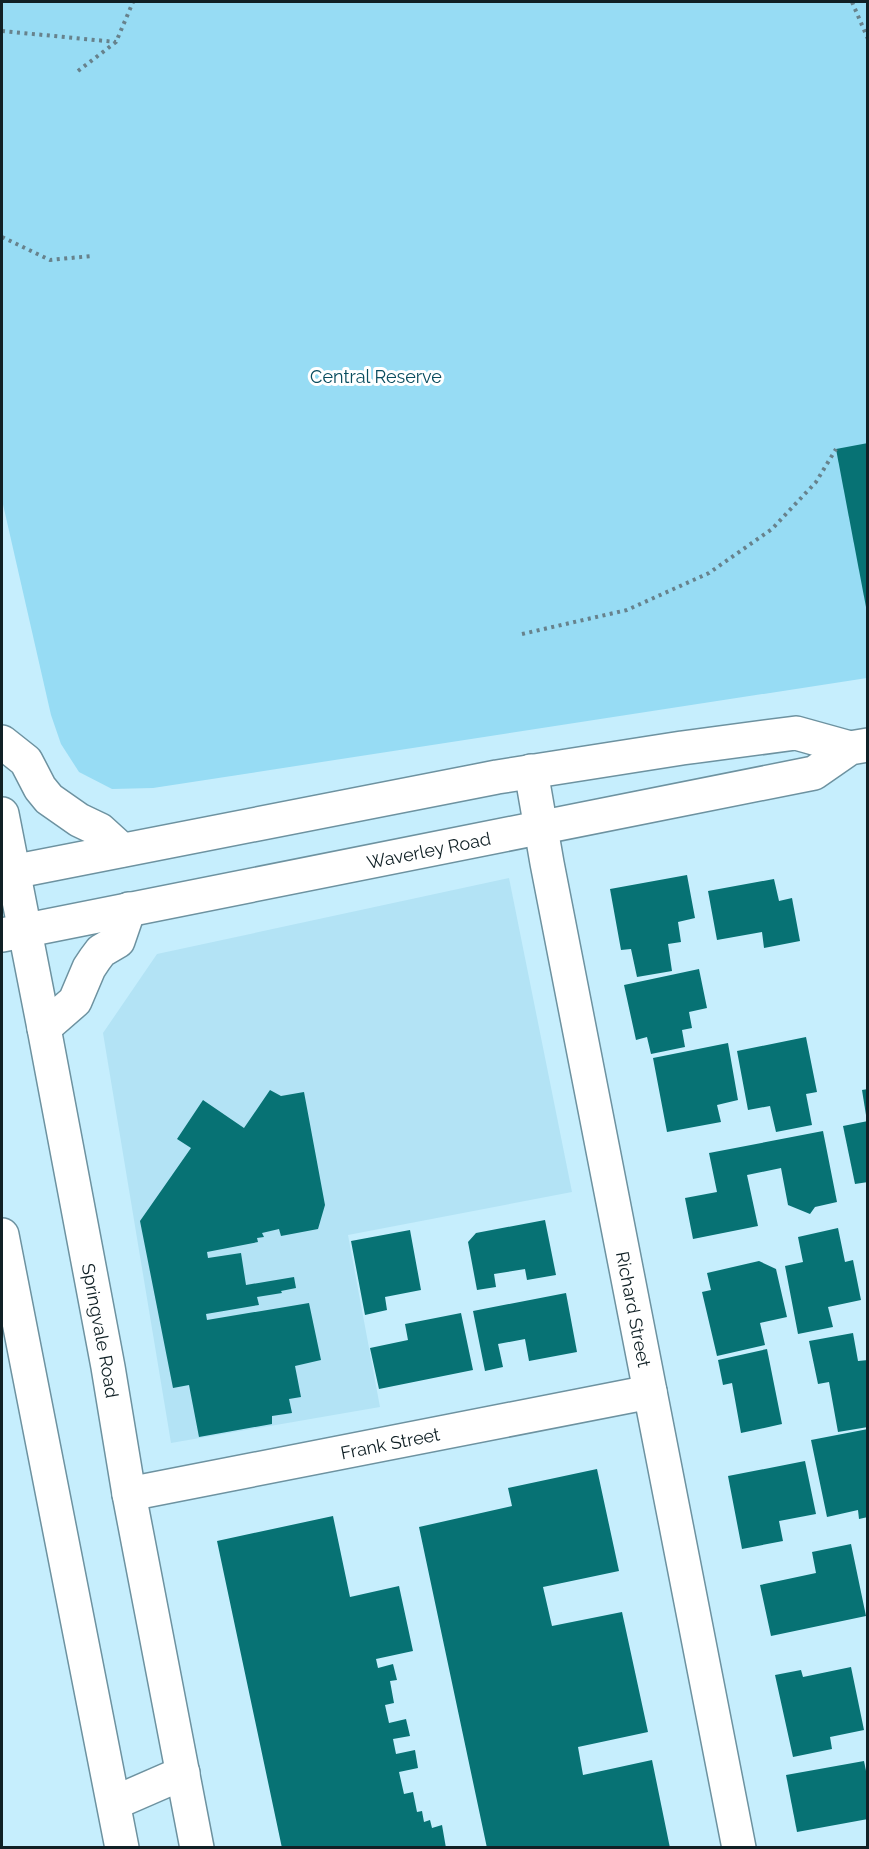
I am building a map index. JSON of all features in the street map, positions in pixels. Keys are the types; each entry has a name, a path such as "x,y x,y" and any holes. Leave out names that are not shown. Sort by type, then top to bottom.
{"main road":[{"name":"Waverley Road","path":"8,873 531,771 682,748 796,733 858,747"},
{"path":"2,742 26,761 40,788 49,799 79,820 100,830 122,850"},
{"name":"Waverley Road","path":"14,932 814,773 858,747"},
{"name":"Richard Street","path":"531,771 739,1848"},
{"name":"Springvale Road","path":"2,814 14,932 44,1028 129,1494 197,1848"},
{"path":"44,1028 75,1001 95,959 108,946 118,941 129,909"},
{"path":"2,1235 122,1848"},
{"name":"Frank Street","path":"129,1494 650,1392"},
{"path":"114,1803 183,1773"}],"path":[{"path":"78,71 116,42 133,2"},
{"path":"852,2 867,39"},
{"path":"2,31 116,42"},
{"path":"2,237 50,260 91,256"},
{"path":"522,634 627,609 709,573 772,529 816,482 836,449"}],"shaded area":[{"path":"509,878 572,1192 348,1235 380,1407 171,1443 103,1033 157,954"}],"green space":[{"name":"Central Reserve","path":"2,2 867,2 867,678 153,788 112,789 79,772 61,744 51,715 2,500"}],"building":[{"path":"868,443 868,607 866,607 836,449"},
{"path":"687,875 695,918 678,922 681,942 668,944 672,971 637,977 631,949 621,950 610,889"},
{"path":"774,879 779,901 792,898 800,941 764,948 762,932 717,940 708,891"},
{"path":"699,969 707,1008 689,1012 692,1028 682,1030 685,1047 651,1054 647,1037 636,1040 624,985"},
{"path":"806,1037 817,1092 806,1094 812,1125 776,1132 770,1106 748,1110 737,1051"},
{"path":"728,1043 738,1100 717,1105 721,1122 667,1132 653,1058"},
{"path":"868,1089 868,1115 866,1115 862,1090"},
{"path":"270,1090 281,1096 304,1092 325,1205 318,1229 281,1236 279,1229 262,1233 264,1237 257,1238 258,1242 207,1252 208,1258 241,1253 246,1285 294,1277 296,1288 257,1297 259,1305 206,1314 207,1320 309,1303 321,1360 295,1366 301,1397 289,1399 292,1413 272,1416 272,1424 199,1437 189,1385 173,1388 140,1221 191,1148 177,1139 203,1100 244,1128"},
{"path":"868,1121 868,1182 855,1184 843,1126"},
{"path":"823,1131 837,1202 815,1207 810,1214 788,1205 781,1168 747,1175 758,1226 693,1239 685,1198 717,1192 709,1153"},
{"path":"545,1220 556,1275 527,1280 525,1269 494,1274 496,1287 477,1290 468,1242 476,1233"},
{"path":"838,1228 845,1262 853,1260 861,1300 828,1307 833,1327 798,1334 785,1266 803,1262 798,1237"},
{"path":"410,1230 421,1290 385,1297 387,1310 365,1315 351,1241"},
{"path":"759,1261 776,1269 787,1317 760,1323 765,1345 717,1356 702,1292 711,1290 707,1273"},
{"path":"566,1293 577,1352 529,1361 525,1339 498,1344 503,1367 485,1371 473,1311"},
{"path":"461,1313 473,1370 379,1389 370,1348 408,1340 405,1324"},
{"path":"853,1333 858,1361 868,1360 868,1427 838,1432 829,1382 818,1384 809,1341"},
{"path":"767,1349 782,1424 741,1433 732,1383 723,1385 718,1360"},
{"path":"868,1429 868,1517 859,1519 858,1510 827,1517 811,1440"},
{"path":"805,1461 816,1514 779,1521 783,1541 742,1549 728,1476"},
{"path":"597,1469 619,1571 543,1587 552,1626 622,1612 648,1732 578,1747 583,1775 652,1760 670,1848 487,1848 419,1527 512,1506 508,1488"},
{"path":"333,1516 350,1597 399,1586 413,1651 376,1659 378,1668 393,1664 397,1680 390,1681 394,1703 385,1705 389,1723 406,1719 410,1736 393,1739 396,1754 415,1750 418,1768 399,1772 404,1794 413,1792 417,1812 422,1811 424,1822 430,1820 432,1828 442,1825 446,1848 282,1848 217,1541"},
{"path":"851,1544 866,1616 771,1636 760,1585 816,1573 812,1552"},
{"path":"851,1667 864,1730 830,1737 832,1749 793,1757 775,1675 801,1670 803,1677"},
{"path":"864,1761 868,1781 868,1819 797,1832 786,1775"}]}
